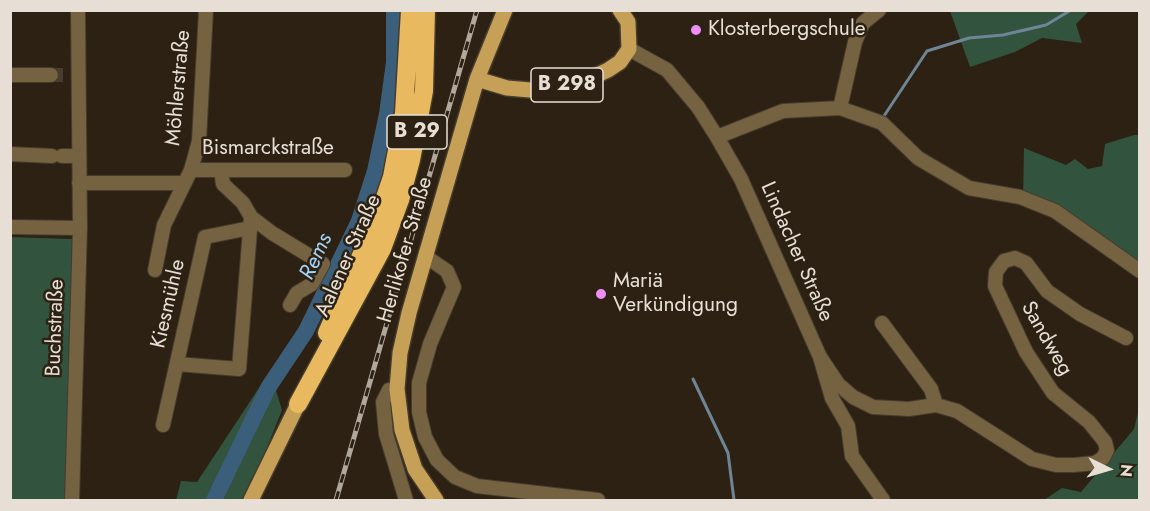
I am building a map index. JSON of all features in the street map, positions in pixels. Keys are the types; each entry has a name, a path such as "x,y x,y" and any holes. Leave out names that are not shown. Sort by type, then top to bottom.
{"highway":[{"name":"B 29","path":"298,404 392,177 404,113 410,10"},
{"name":"Aalener Straße","path":"298,404 382,249 400,200 422,103 427,51 426,10"}],"main road":[{"name":"Herlikofer Straße","path":"436,501 415,469 406,448 397,389 402,343 477,79 505,10"},
{"path":"620,10 628,22 629,49"},
{"name":"B 298","path":"477,79 507,88 542,91 591,78 608,70 620,62 629,49"},
{"name":"Aalener Straße","path":"251,501 298,404"}],"street":[{"name":"Buchstraße","path":"72,501 80,228 78,10"},
{"name":"Möhlerstraße","path":"155,270 164,225 191,170 199,141 206,10"},
{"path":"840,108 855,42 863,23 879,10"},
{"name":"Lindacher Straße","path":"629,49 667,70 698,107 717,137 741,180 820,357 832,398 848,426 852,456 883,501"},
{"path":"10,75 79,75"},
{"path":"717,137 783,111 840,108 882,123 918,158 969,188 1020,197 1055,211 1140,271"},
{"path":"10,154 79,156"},
{"name":"Bismarckstraße","path":"191,170 345,170"},
{"path":"177,364 239,369 251,223 243,203 223,184 221,170"},
{"name":"Bismarckstraße","path":"79,183 184,183"},
{"path":"251,223 323,264 312,284 297,292 290,305"},
{"name":"Kiesmühle","path":"163,425 205,237 251,223"},
{"path":"10,227 80,228"},
{"path":"425,256 447,271 454,287 430,344 419,383 419,412 425,437 437,460 455,477 477,486 598,501"},
{"name":"Sandweg","path":"820,357 838,384 852,397 873,407 909,409 936,405 957,411 1032,459 1056,465 1074,465 1095,463 1103,458 1107,450 1101,435 1053,393 1016,334 995,286 996,272 1004,261 1015,258 1026,263 1047,291 1080,314 1126,338"},
{"path":"882,323 931,389 936,405"},
{"path":"397,389 389,390 382,402 386,434 406,501"}],"green space":[{"path":"950,10 1089,11 1076,24 1082,43 1042,38 1015,52 970,67"},
{"path":"1139,135 1139,271 1023,198 1024,148 1066,165 1075,159 1088,169 1102,166 1105,144"},
{"path":"11,237 72,239 65,500 11,500"},
{"path":"270,371 282,410 246,500 176,500 181,481 197,482"},
{"path":"1139,409 1139,500 1044,500 1062,488 1081,492 1134,429"}],"waterway":[{"name":"Rems","path":"214,500 268,388 306,331 359,221 375,171 387,114 394,62 394,10"},
{"path":"882,119 927,51 969,38 1003,35 1046,25 1071,10"},
{"path":"693,379 728,453 734,500"}],"tunnel":[{"path":"51,75 63,75"}],"railway":[{"path":"336,500 477,10"}],"place":[{"name":"Klosterbergschule","path":"696,30"},
{"name":"Mariä Verkündigung","path":"601,294"}]}
